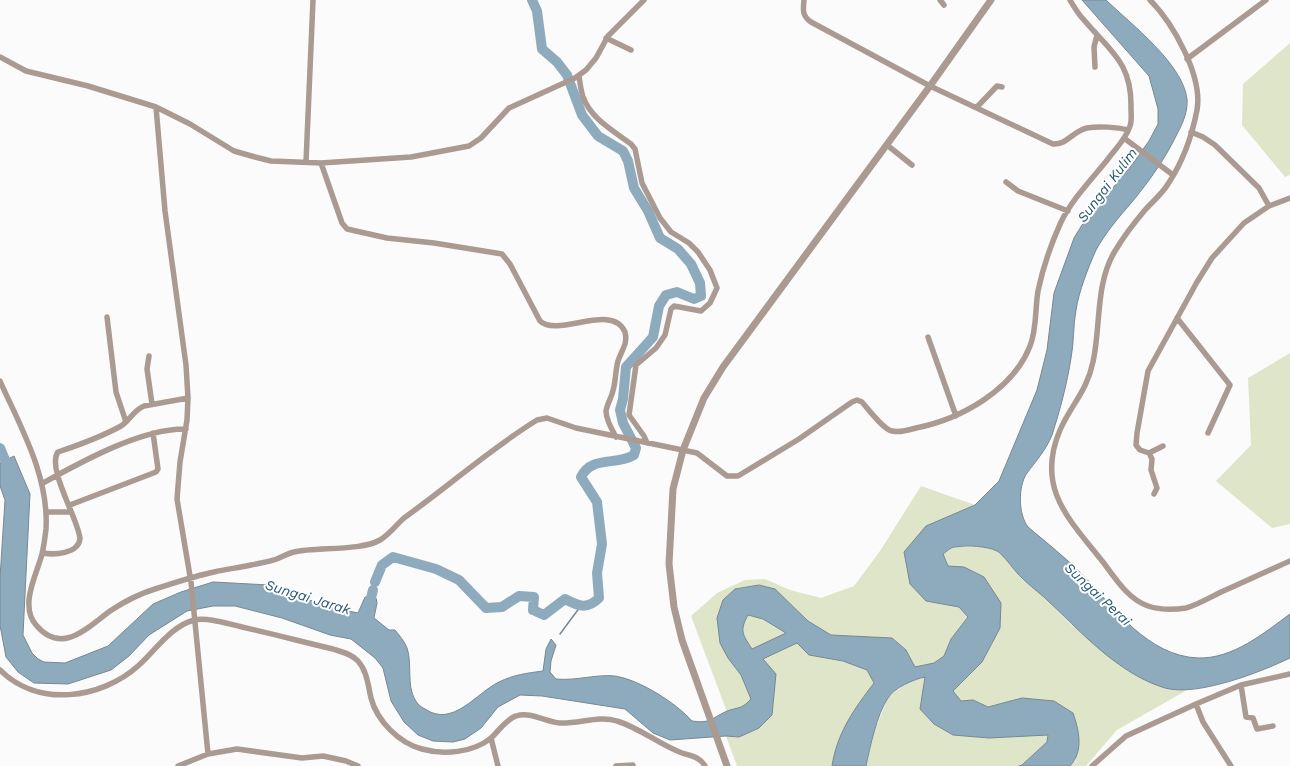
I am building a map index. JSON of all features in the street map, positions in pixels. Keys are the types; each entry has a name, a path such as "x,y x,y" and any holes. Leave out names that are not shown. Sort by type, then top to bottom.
{"street":[{"path":"306,162 313,0"},
{"path":"0,57 26,71 88,86 156,107 190,124 234,151 271,161 321,163 411,157 469,146 481,138 508,108 577,77 596,58 606,38 618,23 644,0"},
{"path":"804,0 803,13 805,18 811,22 930,86 1052,144 1060,144 1086,128 1122,128 1128,130"},
{"path":"940,0 944,5"},
{"path":"727,766 682,640 674,607 669,564 673,489 683,450 704,398 723,367 930,86 990,0"},
{"path":"0,381 31,450 43,483 46,512 43,553 30,591 30,610 34,623 41,630 54,637 74,637 85,632 110,612 133,598 190,580 266,562 292,552 350,547 379,541 395,525 433,498 487,453 537,420 547,418 576,428 697,453 722,473 732,478 738,476 799,439 857,400 891,431 897,432 924,427 956,416 986,398 1010,377 1024,361 1031,344 1038,291 1048,252 1075,198 1124,138 1128,130 1131,119 1130,86 1123,66 1113,51 1082,19 1070,0"},
{"path":"1150,0 1173,28 1197,88 1197,109 1184,156 1167,186 1127,232 1114,254 1107,273 1101,296 1096,350 1091,372 1086,387 1060,430 1054,450 1052,471 1060,504 1068,520 1120,584 1130,595 1146,606 1161,609 1188,607 1290,561"},
{"path":"1186,59 1266,0"},
{"path":"1095,67 1094,47 1097,35"},
{"path":"606,38 631,50"},
{"path":"577,77 583,98 590,110 602,124 632,144 635,149 642,183 667,228 689,243 698,252 710,270 717,288 710,304 701,311 674,306 671,309 665,335 656,348 636,365 629,415 644,436 644,443"},
{"path":"976,107 993,89 997,86 1002,87"},
{"path":"156,107 164,204 186,365 188,398 186,429 180,462 177,499 195,620 208,754"},
{"path":"1191,132 1203,137 1215,145 1259,188 1269,206"},
{"path":"1124,138 1173,175"},
{"path":"887,145 912,165"},
{"path":"321,163 342,223 347,229 387,238 434,243 502,254 510,264 540,321 545,325 552,327 586,321 602,320 615,323 622,327 626,335 626,343 618,362 615,386 606,412 616,437"},
{"path":"1006,182 1018,191 1068,211"},
{"path":"1154,494 1157,488 1151,470 1152,459 1149,453 1140,450 1136,445 1148,371 1197,282 1212,258 1244,223 1269,206 1290,198"},
{"path":"107,317 116,392 126,422"},
{"path":"1177,318 1230,385 1208,434"},
{"path":"928,337 956,416"},
{"path":"149,356 147,370 152,404"},
{"path":"43,553 72,550 79,544 80,535 70,512 70,505 57,476 55,460 58,452 90,441 126,422 139,408 152,404 188,398"},
{"path":"43,483 108,450 153,433 176,429 186,429"},
{"path":"70,505 156,472 158,469 153,433"},
{"path":"1149,453 1163,446"},
{"path":"46,512 70,512"},
{"path":"0,670 17,683 41,692 66,696 78,694 96,690 119,680 137,667 169,636 184,624 195,620 219,622 346,653 357,660 363,670 375,711 383,722 402,740 414,747 428,751 451,753 475,746 491,738 515,716 526,715 553,722 564,723 605,718 618,721 674,750 697,757 705,766"},
{"path":"1092,766 1126,736 1240,685 1290,674"},
{"path":"1240,685 1246,717 1253,718 1257,730 1273,726"},
{"path":"1196,704 1204,722 1230,766"},
{"path":"491,738 498,766"},
{"path":"178,766 208,754 237,749 302,758 323,756 346,761 358,766"},
{"path":"616,766 633,765"}],"green space":[{"path":"1290,43 1290,175 1285,177 1242,125 1243,84"},
{"path":"1290,353 1290,524 1272,528 1216,481 1251,445 1248,378"},
{"path":"921,486 975,505 926,526 926,601 959,607 968,617 951,639 944,656 934,663 915,667 906,650 892,638 831,635 808,621 775,589 759,585 728,658 741,675 751,699 744,707 727,712 691,616 717,593 745,580 765,579 790,590 821,598 854,586 880,551"},
{"path":"954,547 983,547 999,552 1022,579 1040,593 1068,622 1103,651 1135,674 1165,688 1187,690 1117,730 1086,766 1070,766 1076,760 1022,698 988,707 973,700 961,701 953,691 982,662 964,567 948,566 942,554"},
{"path":"747,615 763,619 786,633 752,650 743,633 743,625"},
{"path":"797,643 809,655 843,661 867,670 874,683 847,722 834,754 832,766 737,766 726,736 739,737 759,728 763,660"},
{"path":"925,677 920,709 1029,735 1048,735 1048,742 1019,766 866,766 873,735 888,697 913,679"}],"water":[{"name":"Sungai Perai","path":"1082,0 1106,0 1154,45 1176,72 1183,86 1187,99 1187,108 1181,126 1162,161 1145,186 1104,237 1090,264 1077,303 1072,352 1060,407 1050,440 1024,479 1020,500 1022,515 1028,527 1077,569 1133,628 1148,640 1163,649 1180,655 1198,658 1223,654 1236,650 1259,637 1290,614 1290,658 1263,670 1229,682 1194,689 1178,690 1165,688 1131,673 1100,650 1025,581 997,551 988,548 971,546 953,547 943,554 948,566 964,567 984,577 1001,603 1000,628 982,662 953,691 961,701 973,700 988,707 1022,698 1054,701 1073,713 1077,726 1079,747 1070,766 1019,766 1047,742 1048,735 989,738 953,735 934,724 920,709 925,677 905,684 888,698 877,722 866,766 832,766 834,754 847,722 874,683 867,670 843,661 809,655 797,643 763,659 776,674 772,715 759,728 739,737 726,736 670,740 653,733 625,709 542,696 520,695 498,707 481,728 465,739 453,742 433,741 418,735 404,722 391,701 383,668 375,658 351,639 330,635 282,618 235,606 213,606 187,611 149,635 129,656 111,670 68,684 34,683 18,672 6,657 0,625 0,578 5,500 0,486 0,463 14,456 30,494 23,635 32,653 44,662 65,663 108,646 153,604 181,592 213,582 269,585 329,607 358,613 365,597 376,598 377,603 374,618 389,630 395,630 407,648 409,655 410,684 414,698 418,704 435,714 455,712 490,687 504,680 520,675 543,671 546,649 551,639 556,645 551,661 550,672 556,679 601,676 625,678 657,693 677,707 692,721 703,722 711,720 727,711 743,706 751,699 741,675 728,658 720,643 717,618 723,600 735,589 759,585 775,589 808,621 831,635 892,638 906,650 915,667 934,663 944,656 951,639 968,617 959,607 926,601 910,584 904,552 926,526 975,505 999,481 1037,390 1047,350 1054,293 1074,238 1082,225 1131,166 1149,141 1158,124 1158,109 1149,76","holes":["748,615 763,619 786,633 752,649 743,633 745,620"]}],"waterway":[{"path":"375,582 382,565 393,557 436,569 459,580 486,608 502,607 519,596 534,597 533,610 544,615 565,599 582,606 595,602 599,598 597,573 602,544 597,502 581,477 586,470 598,463 620,460 634,455 636,448 623,423 620,410 623,399 626,367 653,337 659,306 666,295 677,292 694,299 701,296 700,283 691,264 678,249 660,238 648,211 634,188 628,161 623,151 598,136 582,115 567,75 557,62 542,49 537,11 532,0"},
{"name":"Sungai Jarak","path":"0,448 10,472"},
{"path":"368,610 373,590"},
{"path":"560,634 580,607"}],"water label":[{"name":"Sungai Kulim","path":"1107,185"}]}
